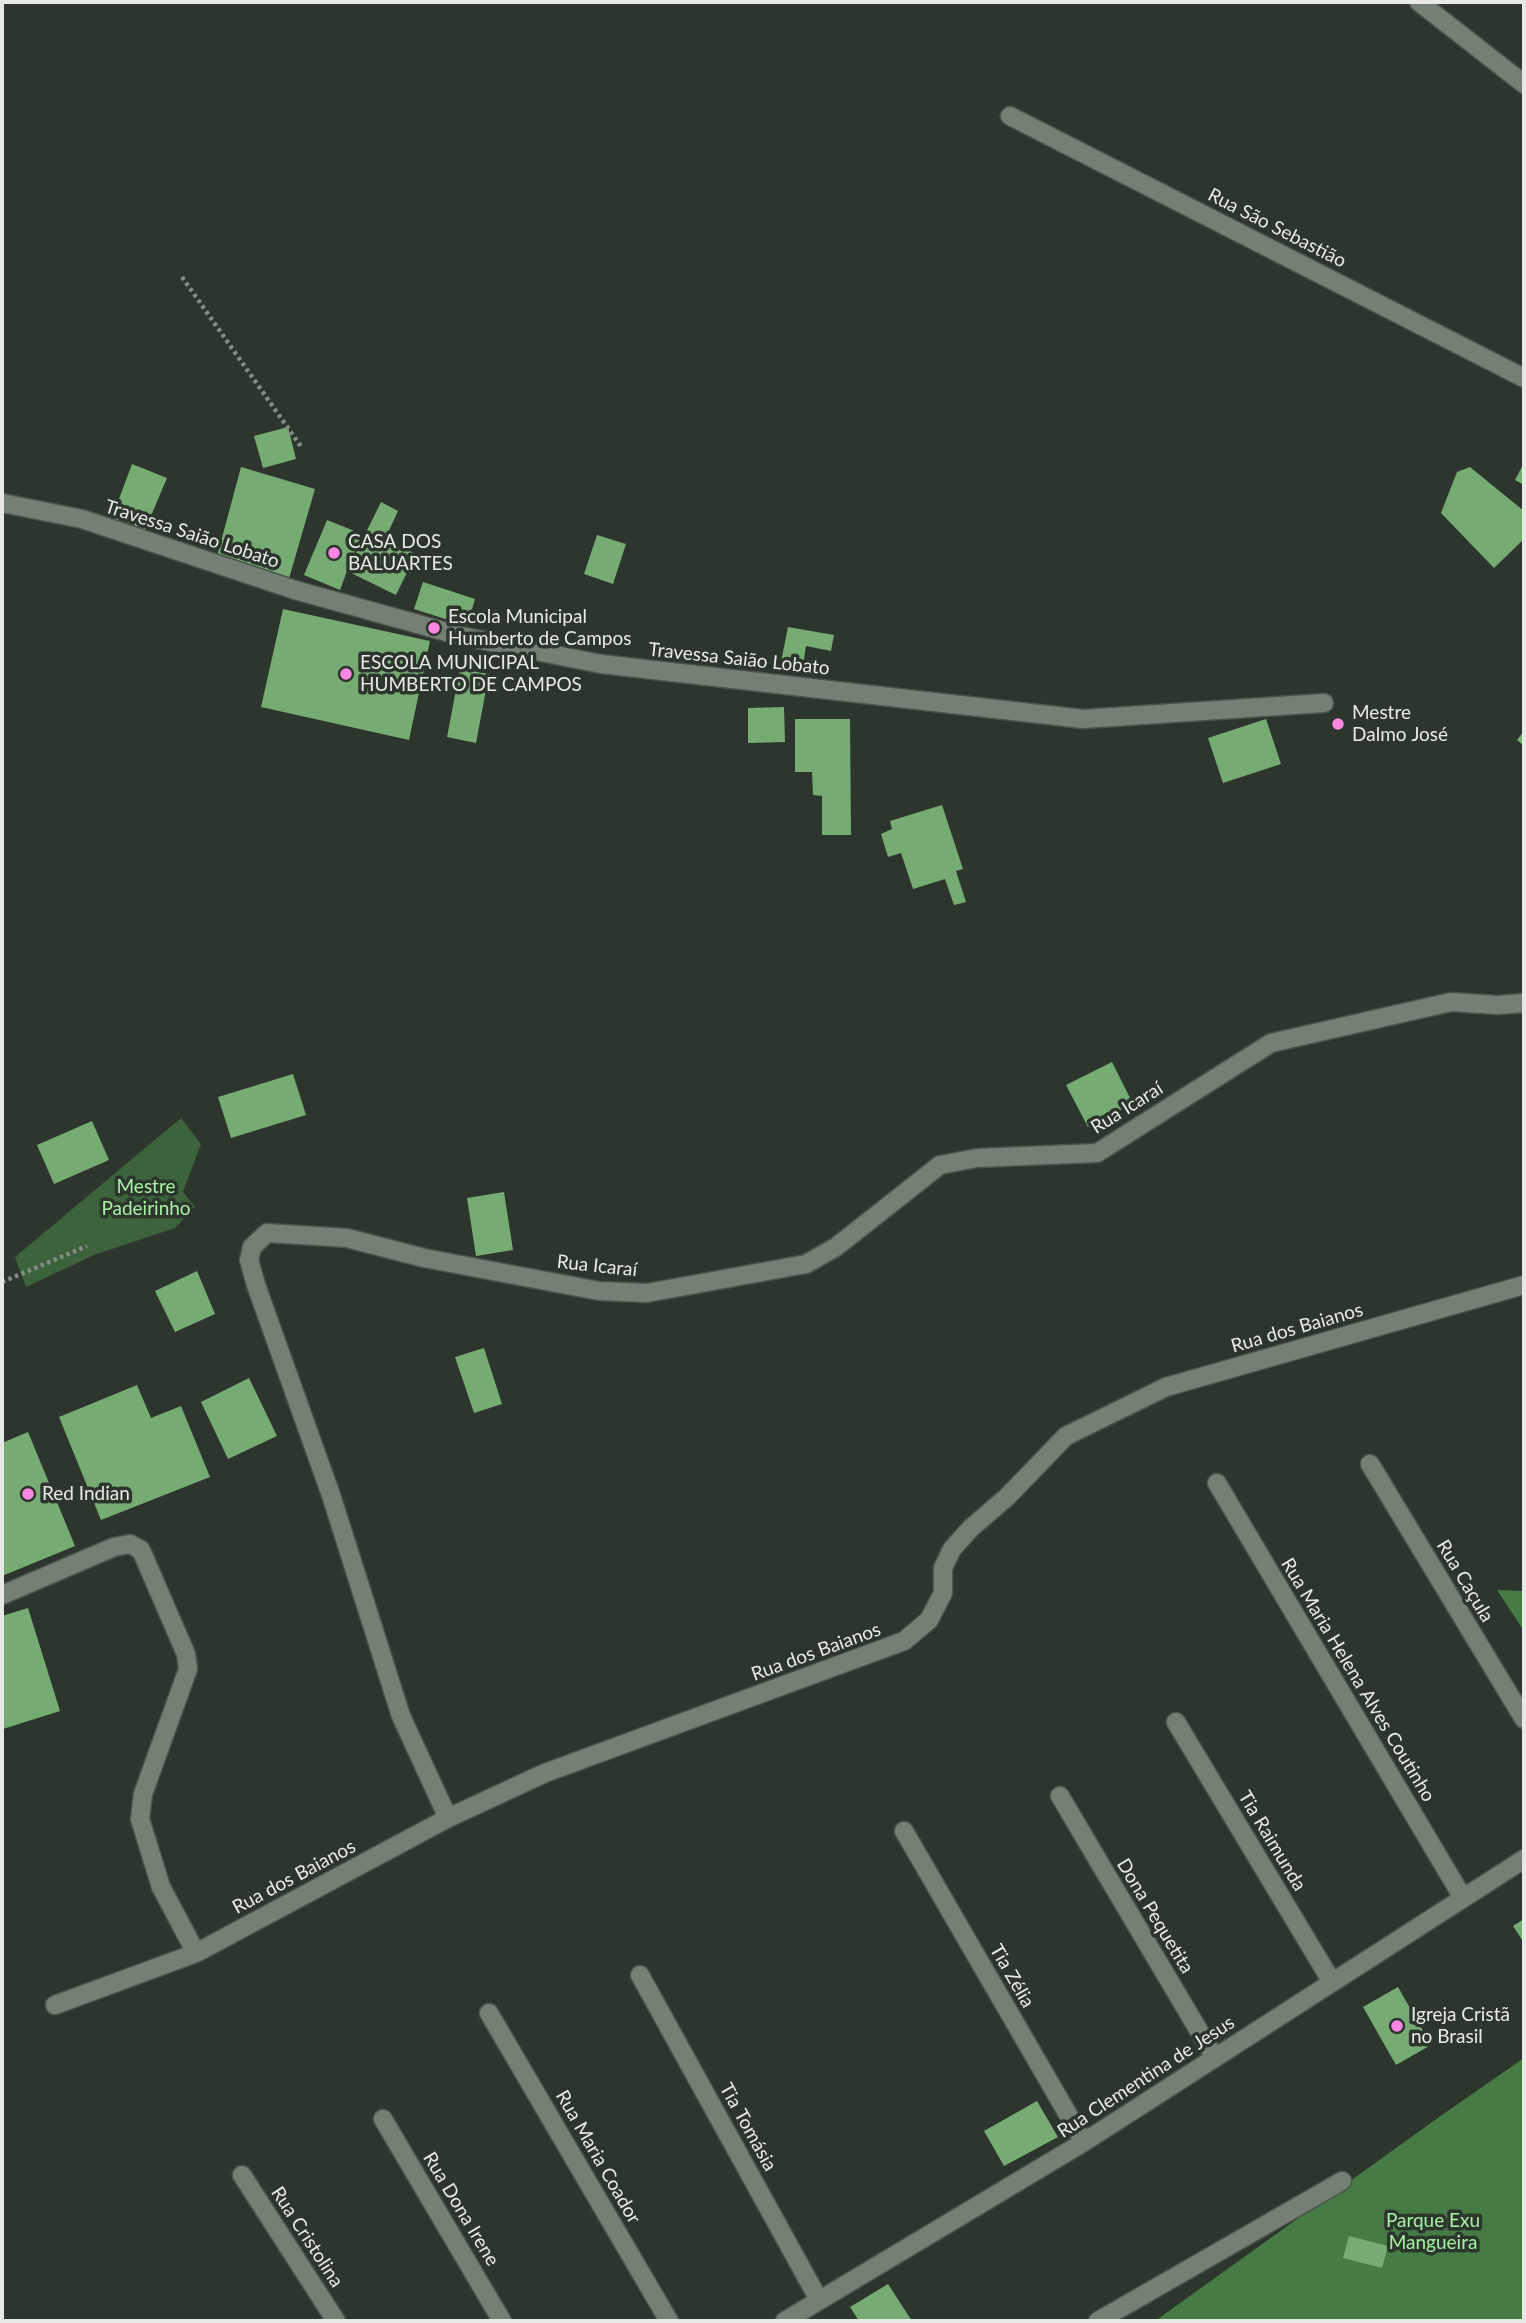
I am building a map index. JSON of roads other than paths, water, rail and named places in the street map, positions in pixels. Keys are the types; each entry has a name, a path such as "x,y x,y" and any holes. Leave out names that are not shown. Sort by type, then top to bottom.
{"street":[{"path":"1419,2 1524,84"},
{"name":"Rua São Sebastião","path":"1010,116 1524,378"},
{"name":"Travessa Saião Lobato","path":"2,503 82,519 295,590 461,636 601,664 1083,719 1324,703"},
{"name":"Rua Icaraí","path":"447,1818 401,1716 331,1495 256,1285 249,1261 252,1247 267,1233 347,1238 424,1258 599,1291 647,1293 806,1264 836,1247 940,1165 977,1158 1097,1153 1270,1043 1451,1002 1497,1005 1524,1003"},
{"name":"Rua dos Baianos","path":"55,2006 197,1954 447,1818 545,1773 904,1642 929,1620 943,1593 943,1568 953,1549 1066,1436 1166,1387 1524,1285"},
{"name":"Rua Caçula","path":"1370,1464 1524,1719"},
{"name":"Rua Maria Helena Alves Coutinho","path":"1217,1483 1462,1898"},
{"path":"2,1595 114,1547 130,1545 141,1550 186,1654 188,1670 143,1794 140,1819 161,1886 197,1954"},
{"name":"Tia Raimunda","path":"1176,1722 1332,1982"},
{"name":"Dona Pequetita","path":"1060,1796 1214,2058"},
{"name":"Tia Zélia","path":"904,1830 1084,2142"},
{"name":"Rua Clementina de Jesus","path":"785,2321 1084,2142 1524,1859"},
{"name":"Tia Tomásia","path":"639,1975 819,2300"},
{"name":"Rua Maria Coador","path":"489,2013 669,2321"},
{"name":"Rua Dona Irene","path":"383,2119 502,2321"},
{"name":"Rua Cristolina","path":"242,2175 336,2321"},
{"path":"1098,2321 1342,2181"}],"place":[{"name":"CASA DOS BALUARTES","path":"334,553"},
{"name":"Escola Municipal Humberto de Campos","path":"434,628"},
{"name":"ESCOLA MUNICIPAL HUMBERTO DE CAMPOS","path":"346,674"},
{"name":"Mestre Dalmo José","path":"1338,724"},
{"name":"Red Indian","path":"28,1494"},
{"name":"Igreja Cristã no Brasil","path":"1397,2026"}],"park label":[{"name":"Mestre Padeirinho","path":"146,1198"},
{"name":"Parque Exu Mangueira","path":"1433,2232"}]}
